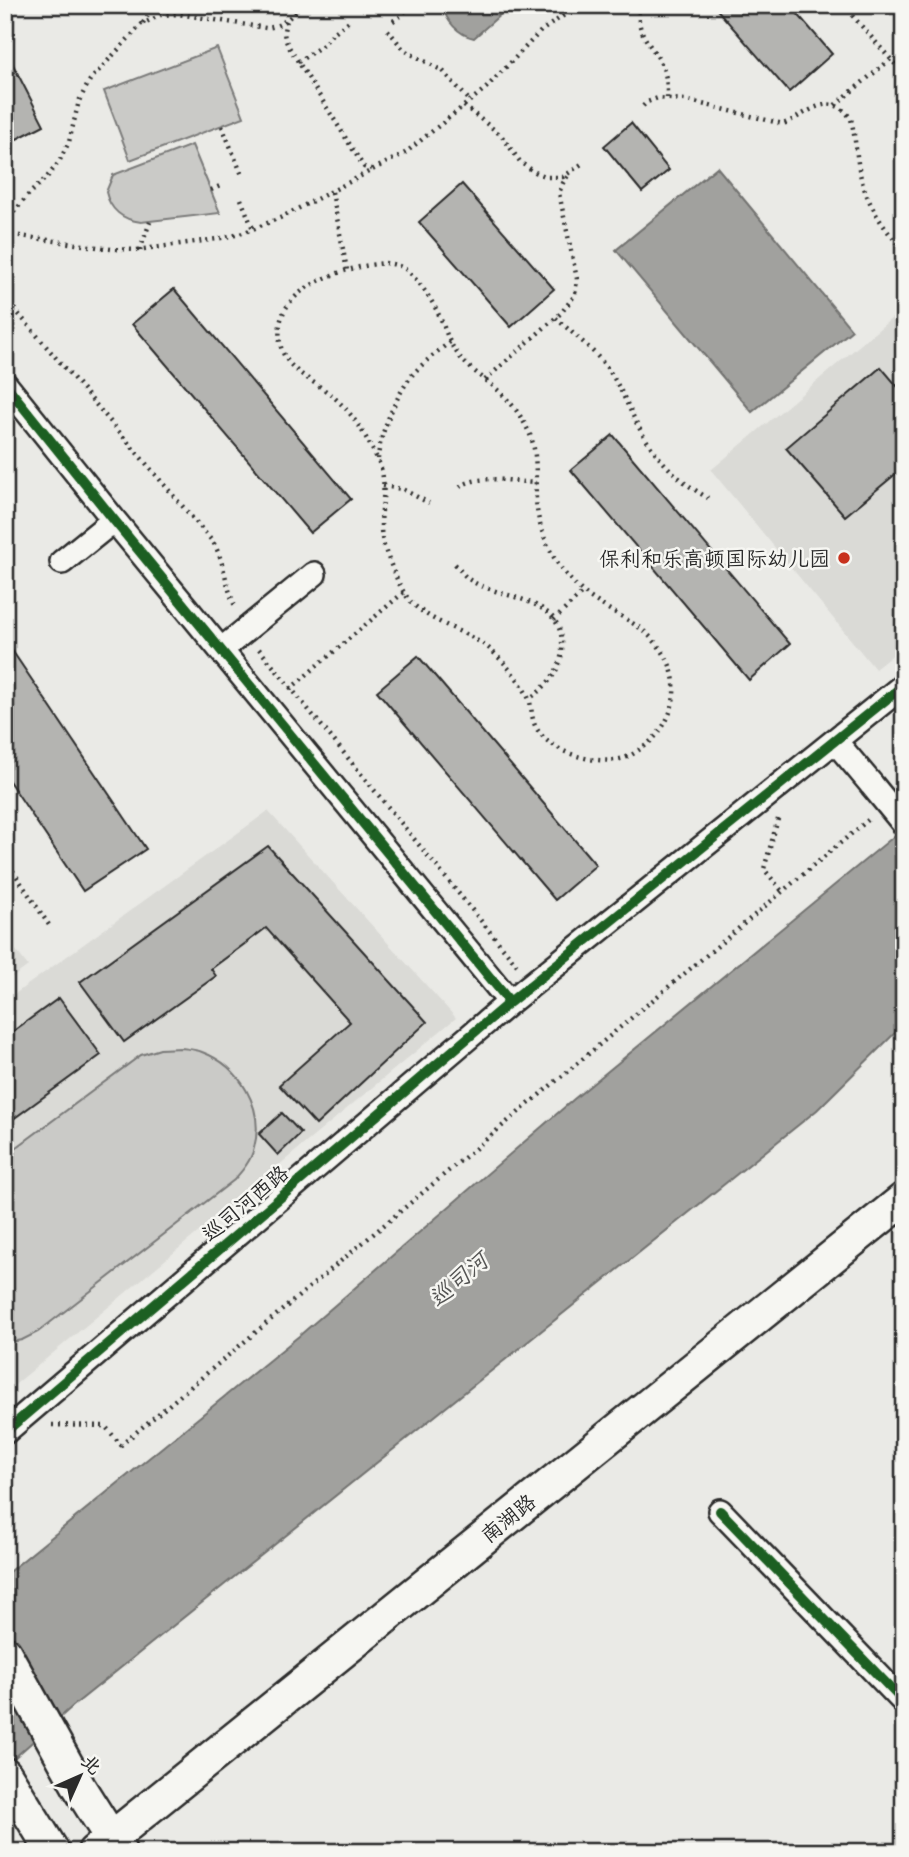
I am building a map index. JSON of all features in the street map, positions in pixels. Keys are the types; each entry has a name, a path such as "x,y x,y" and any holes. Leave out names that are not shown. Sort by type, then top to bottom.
{"main road":[{"name":"南湖路","path":"109,1847 904,1199"},
{"path":"5,1653 109,1847"},
{"path":"5,1774 53,1852"}],"street":[{"path":"5,384 510,1002"},
{"path":"62,562 114,520"},
{"path":"221,650 314,574"},
{"path":"904,685 835,741 904,824"},
{"name":"巡司河西路","path":"10,1428 510,1002 835,741"},
{"path":"720,1511 904,1702"}],"path":[{"path":"5,223 59,162 69,142 79,100 90,80 142,24 151,5"},
{"path":"162,5 178,14"},
{"path":"142,24 161,15 178,14 274,27 301,5"},
{"path":"393,21 410,5"},
{"path":"5,236 140,250 218,239 253,229 356,180 405,153 486,88 541,30 579,5"},
{"path":"640,5 638,15 641,30 664,68 667,98"},
{"path":"844,5 904,74"},
{"path":"284,39 285,25 289,17"},
{"path":"298,62 317,50 349,21"},
{"path":"267,27 284,39 362,164 374,170"},
{"path":"388,30 404,50 443,71 470,101"},
{"path":"835,105 891,59"},
{"path":"643,106 655,99 686,100 783,124 822,104 835,105 851,119 859,169 874,212 904,251"},
{"path":"464,106 501,135 521,163 529,169 547,177 556,178 569,174"},
{"path":"222,126 242,175"},
{"path":"485,380 556,318 575,295 578,288 577,279 559,193 569,174 583,163"},
{"path":"356,180 362,172 362,164"},
{"path":"211,190 220,186"},
{"path":"332,192 347,270"},
{"path":"241,199 253,229"},
{"path":"140,250 150,222"},
{"path":"385,263 405,268 438,313 450,342 461,358 519,412 532,441 537,462 538,514 548,547 569,578 583,592 641,628 670,664 675,691 668,718 649,743 624,758 608,760 582,758 559,749 541,734 535,725 529,699 511,671 491,650 419,609 404,592 388,558 381,535 383,486 377,460 356,423 338,400 304,378 286,360 279,338 279,326 285,306 310,286 347,270 385,263"},
{"path":"556,318 609,370 642,432 666,466 681,481 708,498"},
{"path":"377,460 386,425 407,382 425,362 450,342"},
{"path":"460,487 466,482 481,480 536,483"},
{"path":"383,486 402,489 429,503"},
{"path":"455,564 469,579 533,602 554,620 560,629 562,638 558,666 550,682 529,699"},
{"path":"290,689 404,592"},
{"path":"554,620 583,592"},
{"path":"782,891 764,869 790,777"},
{"path":"10,1428 105,1426 121,1445 875,814"},
{"path":"5,859 49,925"}],"shaded area":[{"path":"217,48 244,117 130,160 104,91"},
{"path":"192,145 220,213 141,222 128,219 114,209 106,192 113,175"},
{"name":"保利和乐高顿国际幼儿园","path":"904,308 904,646 875,669 711,470"},
{"path":"268,811 456,1018 5,1393 5,1001"},
{"path":"5,936 28,966 5,983"},
{"path":"160,1049 199,1051 216,1059 228,1067 246,1090 256,1118 254,1148 248,1161 234,1180 38,1332 22,1340 5,1343 5,1156 141,1055"}],"water":[{"path":"443,5 511,5 474,38 463,34 454,26"},
{"path":"717,167 852,330 752,412 616,250"},
{"name":"巡司河","path":"904,828 904,1024 817,1110 73,1706 5,1766 5,1575 299,1336 574,1099"}],"building":[{"path":"713,5 790,5 832,54 789,92"},
{"path":"5,49 44,125 5,145"},
{"path":"631,123 669,170 642,192 604,146"},
{"path":"462,184 554,289 511,327 419,222"},
{"path":"174,289 351,499 310,533 132,324"},
{"path":"881,367 904,394 904,467 845,516 786,448"},
{"path":"613,435 790,644 749,680 571,470"},
{"path":"5,640 146,849 83,891 5,775"},
{"path":"418,656 596,865 555,900 377,691"},
{"path":"268,846 427,1022 316,1125 279,1085 350,1022 266,928 211,969 216,976 124,1042 80,982"},
{"path":"59,998 101,1055 5,1125 5,1037"},
{"path":"282,1113 301,1133 278,1155 259,1134"}],"cycle path":[{"path":"5,384 510,1002"},
{"path":"5,1432 510,1002 904,685"},
{"path":"720,1511 904,1702"}],"place":[{"name":"保利和乐高顿国际幼儿园","path":"844,558"}]}
